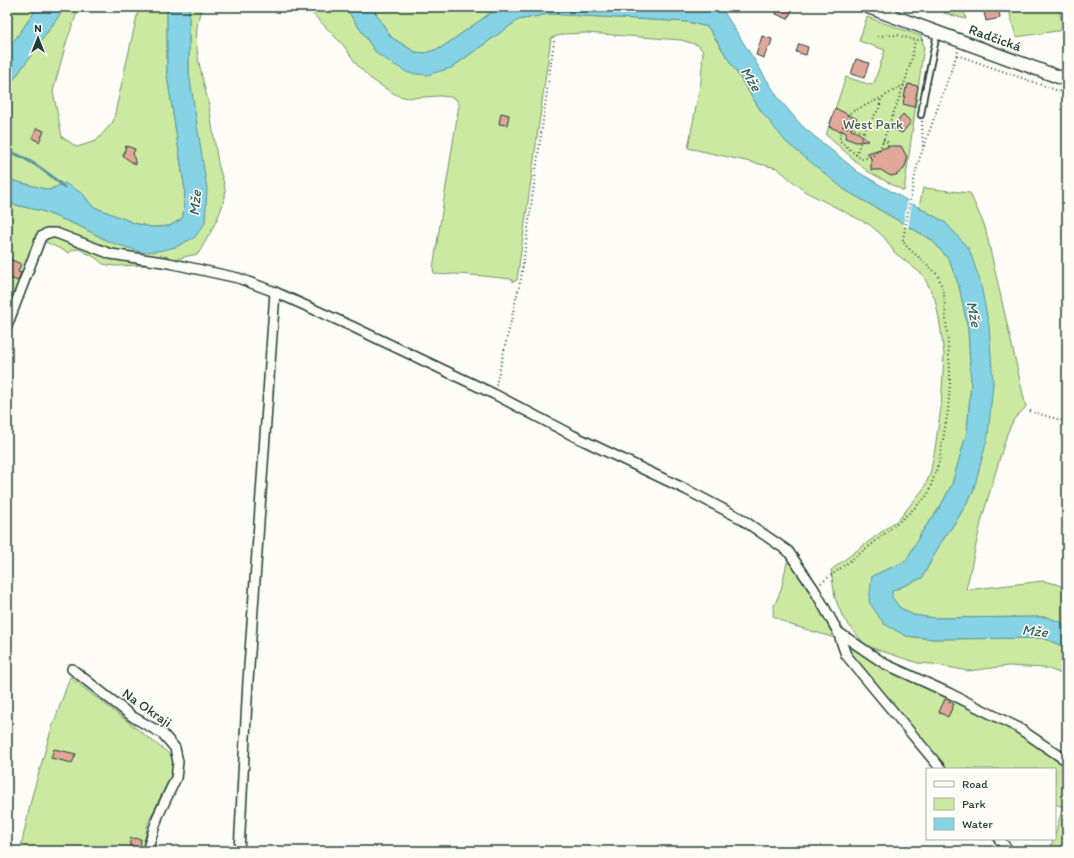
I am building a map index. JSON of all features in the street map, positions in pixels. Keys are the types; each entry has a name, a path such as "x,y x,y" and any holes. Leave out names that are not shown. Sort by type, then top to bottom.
{"street":[{"name":"Radčická","path":"868,7 881,9 937,32 1067,80"},
{"path":"7,326 41,237 47,232 56,232 111,254 169,263 238,278 275,292 351,326 494,394 572,435 687,490 740,518 788,551 814,589 838,632 846,655 940,768"},
{"path":"239,851 248,681 275,292"},
{"path":"838,632 885,664 949,693 1017,727 1067,760"},
{"name":"Na Okraji","path":"72,669 133,717 163,734 174,748 178,762 176,778 158,816 147,851"},
{"path":"1000,840 1009,851"}],"lane":[{"path":"922,115 924,96 937,32"}],"path":[{"path":"878,36 897,35 915,40 922,40"},
{"path":"904,85 851,112 847,116 840,134 840,141 861,159 871,157 880,149 904,85 912,58 915,40"},
{"path":"494,394 521,278 554,41"},
{"path":"814,589 871,545 923,500 928,494 939,462 948,411 950,385 944,295 939,278 922,259 905,245 903,239 913,185 923,149 957,55 1067,94"},
{"path":"856,155 864,132 879,109 881,98"},
{"path":"922,115 923,149"},
{"path":"843,126 864,132"},
{"path":"883,140 887,142 888,147"},
{"path":"1030,411 1067,422"}],"green space":[{"path":"7,7 38,7 7,51"},
{"path":"64,7 79,7 67,40 53,91 62,137 77,147 96,141 113,122 139,7 167,7 167,75 185,190 183,216 180,220 169,226 151,227 134,223 92,206 83,194 55,187 49,190 7,179 7,89"},
{"path":"189,7 202,7 198,19 198,56 225,193 223,204 217,219 198,254 147,265 114,266 103,264 96,258 79,249 73,250 69,253 37,238 7,313 7,203 42,211 79,226 110,242 195,237 189,73"},
{"path":"300,7 345,7 377,54 451,68 518,20 549,14 688,22 708,27 761,111 845,190 932,240 949,260 959,286 968,329 971,383 967,432 952,484 940,507 921,533 906,561 872,576 906,636 933,639 1043,638 1067,648 1067,676 1046,668 1008,666 968,671 932,664 918,663 866,646 843,618 835,598 831,570 900,518 924,488 930,474 941,407 944,354 935,299 923,275 894,252 884,237 870,225 804,191 777,168 688,148 701,81 703,51 698,45 681,40 587,33 564,34 551,38 517,280 513,282 511,279 463,274 445,275 434,273 433,268 459,105 456,99 440,96 408,98 391,92 371,79 357,65 344,46 312,13"},
{"path":"372,7 499,7 441,48 425,53 415,52 391,37"},
{"path":"944,7 963,7 966,19 944,13"},
{"path":"1008,7 1058,7 1064,30 1016,37"},
{"name":"West Park","path":"867,17 921,36 924,46 904,191 867,171 826,135 846,77 871,85 874,83 885,50 859,41"},
{"path":"923,188 970,193 985,227 1026,407 1014,419 1007,434 982,518 966,590 1043,581 1056,584 1067,589 1067,625 1047,617 935,618 913,615 899,607 891,596 892,591 922,578 940,544 958,518 973,492 993,383 946,223 919,207"},
{"path":"787,562 798,570 835,638 788,624 773,616 774,606 781,590"},
{"path":"838,632 885,664 949,693 1067,761 1067,848 1051,847 1053,840 1056,840 1056,831 1063,807 1056,804 1056,768 940,768 846,655"},
{"path":"70,677 172,756 174,769 148,823 143,851 20,851 32,796 50,734"}],"water":[{"path":"38,7 64,7 7,89 7,51"},
{"name":"Mže","path":"167,7 189,7 189,73 207,189 205,223 195,237 176,247 158,251 141,252 110,242 79,226 42,211 7,203 7,179 49,190 65,183 83,194 92,206 134,223 151,227 160,227 169,226 180,220 183,216 185,190 167,75"},
{"name":"Mže","path":"345,7 372,7 391,37 415,52 425,53 441,48 499,7 715,7 722,9 779,99 802,126 858,172 946,223 969,249 980,281 989,326 993,383 988,436 973,492 958,518 940,544 922,578 892,591 892,597 899,607 913,615 935,618 1047,617 1067,625 1067,648 1043,638 933,639 906,636 884,624 869,602 872,576 906,561 921,533 940,507 952,484 967,432 971,383 968,329 959,286 949,260 932,240 845,190 786,142 761,111 708,27 688,22 549,14 518,20 451,68 427,75 408,73 377,54"}],"pier":[{"path":"908,198 912,201 908,228 903,225"}],"building":[{"path":"778,7 793,7 788,19 776,14"},
{"path":"983,7 998,7 1000,18 986,21"},
{"path":"762,36 772,39 770,47 768,47 764,58 756,55"},
{"path":"799,44 808,47 806,55 796,52"},
{"path":"856,59 869,63 864,78 851,74"},
{"path":"908,84 918,86 914,107 903,104"},
{"path":"835,108 857,119 851,130 859,133 868,141 856,142 845,138 847,133 829,127"},
{"path":"501,113 509,115 507,125 499,124"},
{"path":"903,114 911,122 902,133 893,129"},
{"path":"37,128 44,131 39,142 32,138"},
{"path":"126,146 135,149 133,154 136,165 123,156"},
{"path":"891,146 901,146 907,160 904,169 896,175 891,176 881,170 871,170 871,158 867,153"},
{"path":"7,258 21,264 18,272 21,273 18,281 7,277"},
{"path":"945,699 954,704 948,717 939,712"},
{"path":"54,749 76,754 72,763 51,758"},
{"path":"131,838 141,839 140,851 129,851"}],"waterway":[{"path":"7,150 23,157 37,166 64,187"}]}
